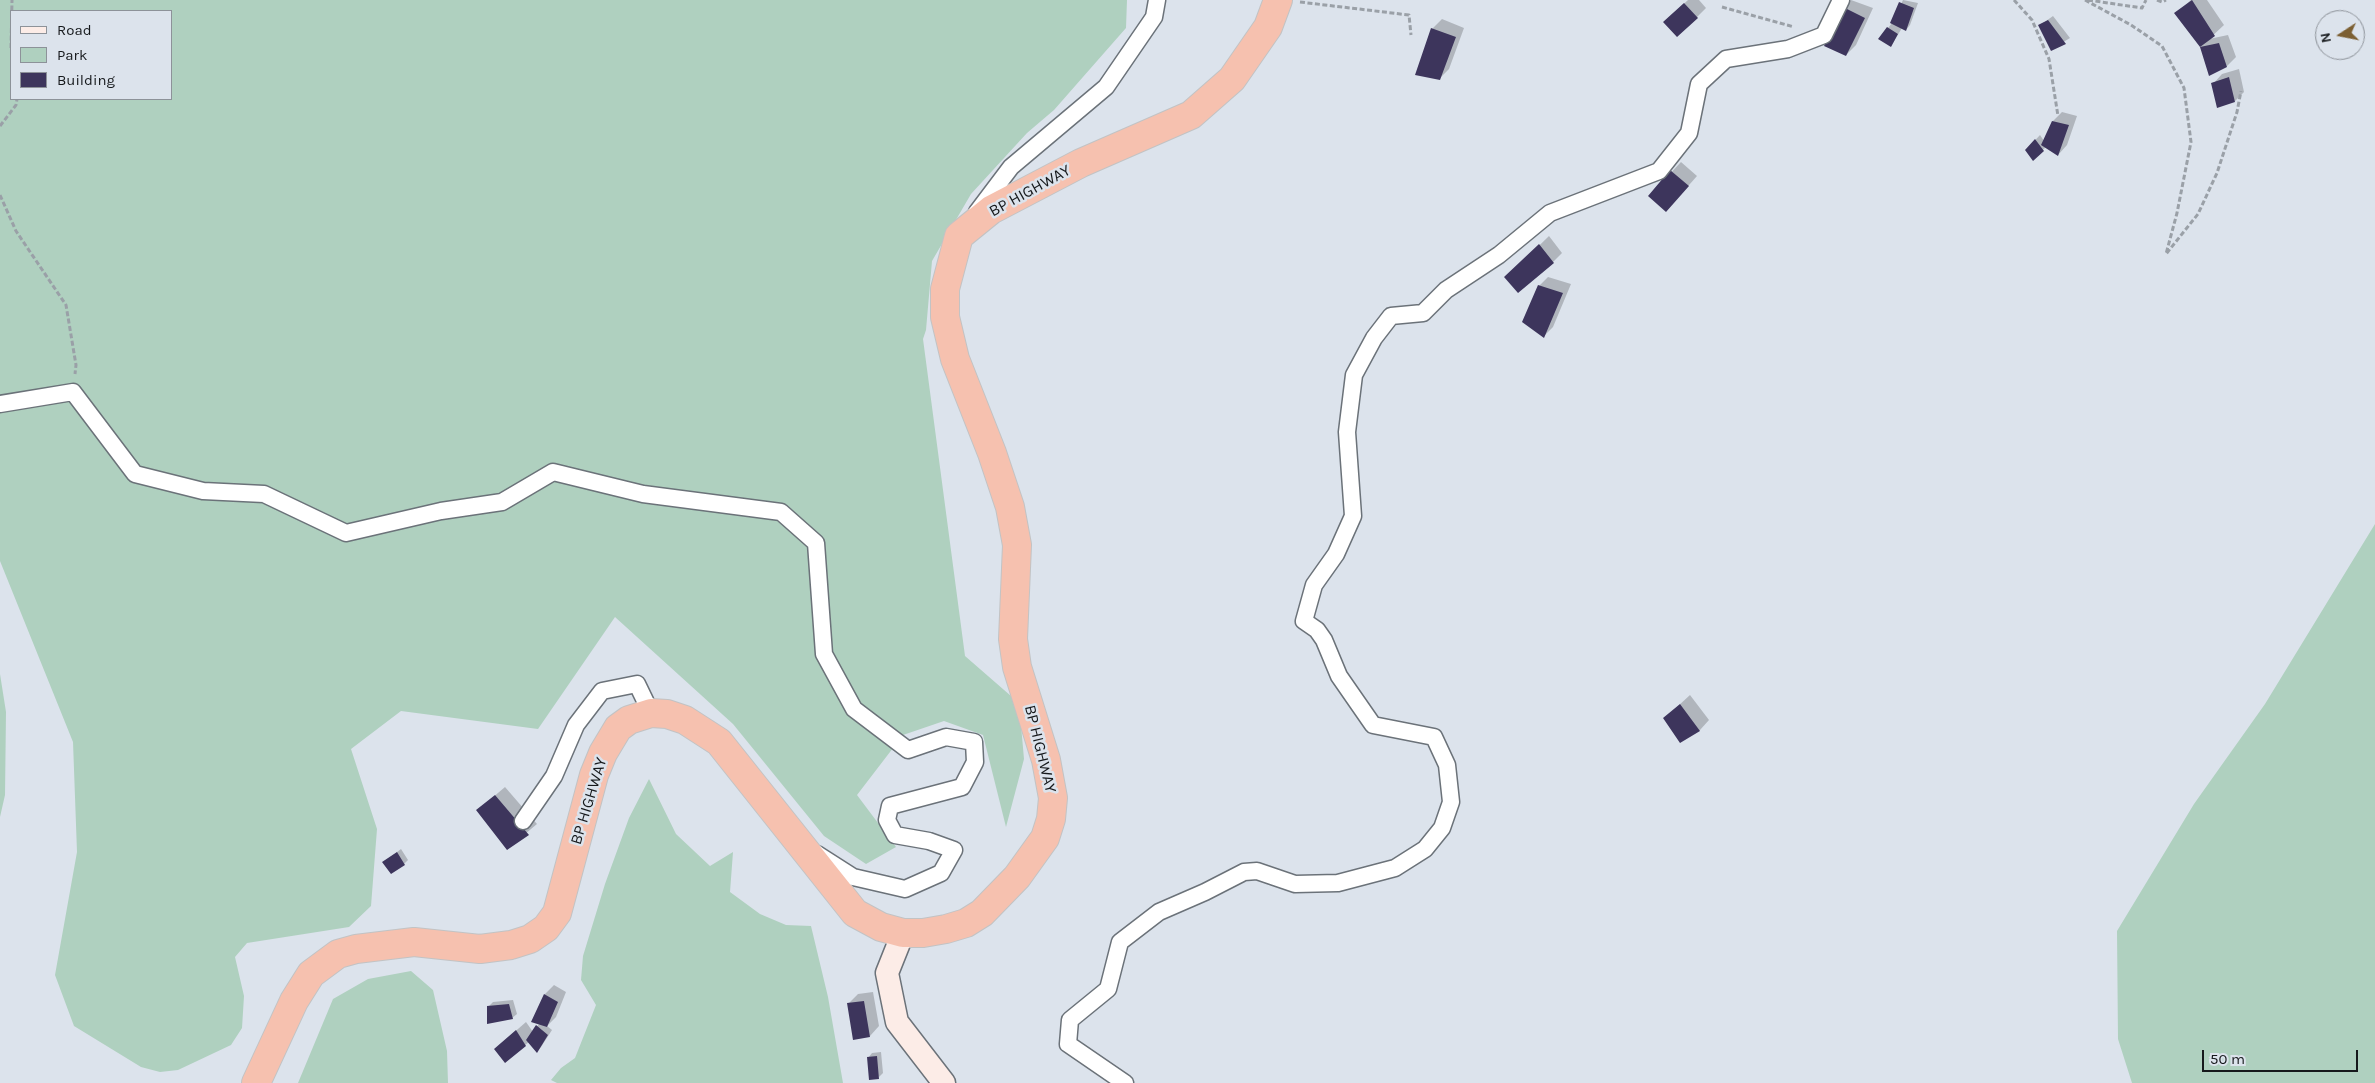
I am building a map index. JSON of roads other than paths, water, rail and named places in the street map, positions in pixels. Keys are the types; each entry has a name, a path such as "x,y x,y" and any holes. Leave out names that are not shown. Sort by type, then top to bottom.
{"highway":[{"name":"BP HIGHWAY","path":"256,1083 298,994 311,974 338,954 356,949 414,942 480,949 504,946 530,939 546,928 557,912 594,775 603,753 618,728 629,720 651,713 667,714 685,720 719,742 855,912 881,927 903,933 923,933 946,930 966,923 982,913 1017,877 1045,838 1051,819 1053,798 1046,760 1017,667 1013,639 1017,545 1010,507 992,453 955,359 945,317 945,289 959,236 991,210 1065,172 1191,115 1232,79 1286,1"}],"street":[{"path":"959,236 1011,167 1106,87 1154,17 1157,0"},
{"path":"1125,1083 1068,1044 1070,1020 1108,988 1120,942 1159,912 1244,872 1257,871 1295,884 1338,883 1395,868 1424,849 1442,828 1451,802 1447,765 1434,737 1373,725 1339,676 1324,640 1317,630 1304,621 1314,585 1336,554 1353,516 1348,432 1354,375 1374,338 1391,316 1423,313 1446,290 1499,255 1550,213 1659,171 1689,133 1698,84 1726,59 1788,49 1824,35 1841,0"},
{"path":"0,404 73,392 136,474 203,491 264,494 346,533 441,511 502,502 553,472 642,494 781,512 816,543 824,654 854,709 908,750 946,737 974,742 975,762 962,787 890,806 887,820 895,835 929,841 954,850 941,874 904,889 854,877 800,843"},
{"path":"523,821 554,776 576,725 602,691 637,684 651,713"},
{"path":"903,933 887,973 897,1022 944,1083"}]}
